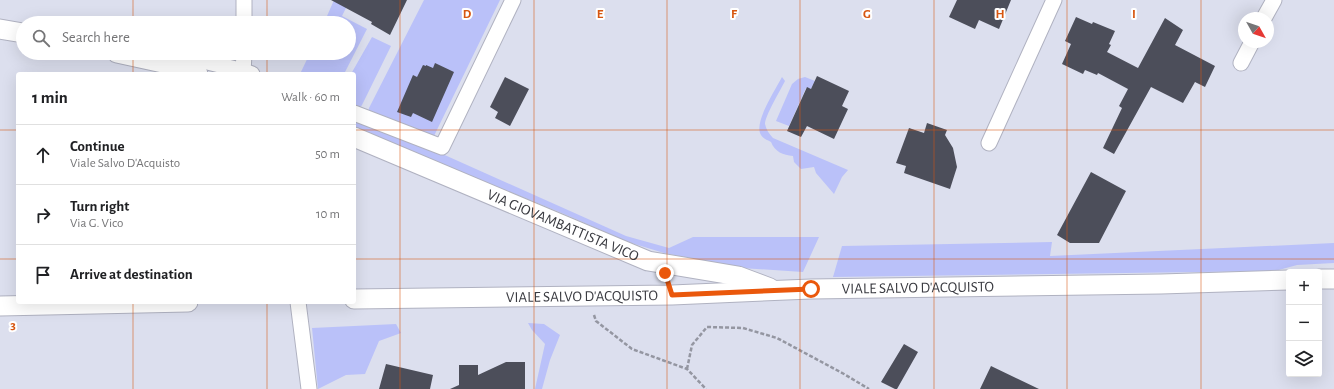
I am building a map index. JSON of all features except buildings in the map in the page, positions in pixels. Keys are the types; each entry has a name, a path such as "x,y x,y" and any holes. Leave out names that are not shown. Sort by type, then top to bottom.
{"street":[{"path":"244,0 244,16"},
{"path":"356,114 442,147 513,0"},
{"path":"990,143 1054,0"},
{"path":"1267,12 1274,0"},
{"path":"0,29 16,32"},
{"path":"1241,63 1249,48"},
{"path":"149,60 172,65 192,72"},
{"path":"172,65 181,60"},
{"path":"198,60 242,72"},
{"path":"245,60 246,72"},
{"name":"VIA GIOVAMBATTISTA VICO","path":"356,138 648,261 738,276 780,291"},
{"path":"648,261 665,273 672,295"},
{"path":"1322,280 1334,279"},
{"name":"VIALE SALVO D'ACQUISTO","path":"356,299 672,295 811,289 1145,284 1286,280"},
{"path":"0,306 94,304"},
{"path":"298,304 310,389"}],"path":[{"path":"587,296 596,321 632,349 687,369 706,389"},
{"path":"687,369 692,345 707,327 743,328 777,338 870,389"}],"shaded area":[{"path":"334,0 350,0 342,16 327,16"},
{"path":"424,0 500,0 434,136 384,116 382,119 368,112"},
{"path":"356,23 367,29 356,51"},
{"path":"372,37 391,46 362,105 358,110 356,110 356,72 352,72"},
{"path":"307,60 351,60 345,72 301,72"},
{"path":"782,77 785,81 766,120 765,124 767,130 773,138 848,170 842,177 834,194 816,173 814,167 801,169 794,162 793,156 780,152 771,142 761,135 759,130 760,123 771,97"},
{"path":"805,77 815,81 811,89 806,88 789,126 776,121 792,84 798,79"},
{"path":"356,118 429,148 626,236 669,248 693,237 819,237 803,272 741,268 664,253 628,242 564,214 356,129"},
{"path":"1052,242 1050,256 1334,243 1334,263 1297,265 1275,271 833,277 842,246"},
{"path":"528,323 544,324 560,335 550,360 542,389 535,389 545,344 532,330"},
{"path":"396,324 401,333 379,341 365,374 346,375 318,389 312,328"}],"route":[{"path":"665,273 672,295 811,289"}]}
